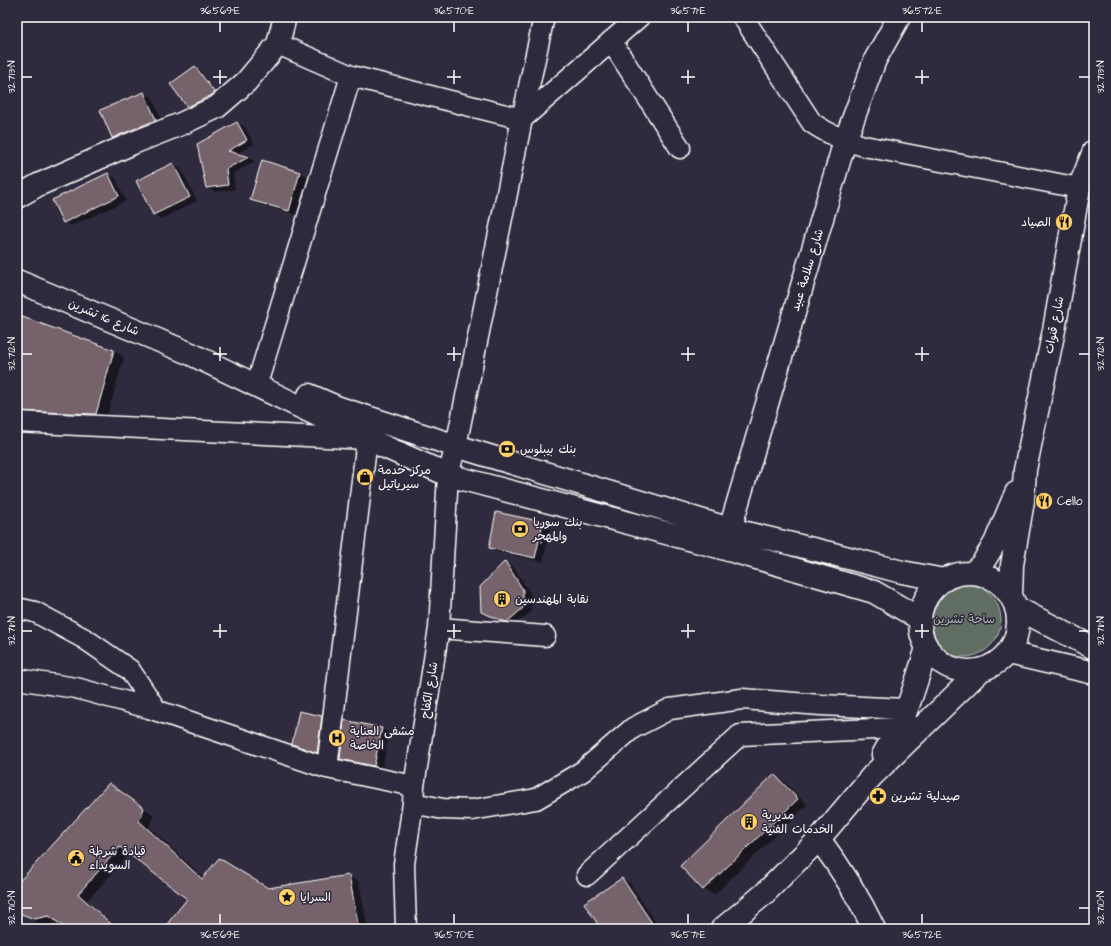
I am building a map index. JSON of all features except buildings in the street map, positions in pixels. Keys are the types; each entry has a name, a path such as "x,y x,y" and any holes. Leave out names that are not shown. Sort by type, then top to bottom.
{"main road":[{"path":"17,197 38,185 132,143 181,124 217,107 246,82 278,44 285,17"},
{"name":"شارع سلامة عبيد","path":"730,528 845,141 875,60 900,17"},
{"name":"شارع قنوات","path":"1014,602 1012,565 1023,501 1026,470 1054,330 1079,188 1094,151"},
{"name":"شارع 16 تشرين","path":"17,281 191,354"},
{"path":"191,354 260,374 339,408 456,446 730,528 902,572 944,580"},
{"path":"191,354 367,439 448,474 715,546 874,592 920,619"},
{"path":"972,573 982,564 995,543 1026,470"},
{"path":"972,573 983,575 1004,587 1014,602 1019,624 1016,639 1008,653 1001,661 991,667 968,672 956,670 944,665 934,657 922,639 920,619 924,604 932,590 944,580 957,575 972,573"},
{"path":"1014,602 1094,648"},
{"path":"872,776 902,719 913,692 927,648"},
{"path":"1008,653 1094,674"},
{"path":"722,929 764,894 819,839 872,776 981,670"},
{"path":"819,839 840,867 874,929"}],"street":[{"name":"شارع الكفاح","path":"406,929 404,864 438,628 448,474 456,446 544,17"},
{"path":"278,44 352,76 522,119 639,17"},
{"path":"743,17 812,123 826,132 845,141 864,146 1079,188"},
{"path":"611,41 680,148"},
{"path":"260,374 352,76"},
{"path":"17,422 367,439 327,768"},
{"path":"17,608 35,612 85,639 130,670 157,711"},
{"path":"438,628 545,636"},
{"path":"17,678 76,688 157,711 327,768 414,795 443,808 472,810 536,799 583,771 633,728 670,709 742,699 821,705 902,719"},
{"path":"587,875 740,735 902,719"}],"green space":[{"name":"ساحة تشرين","path":"957,583 971,583 985,589 995,599 1001,613 1001,627 995,641 985,651 971,657 957,657 943,651 933,641 927,627 927,613 933,599 943,589"}],"place":[{"name":"الصياد","path":"1064,222"},
{"name":"بنك بيبلوس","path":"507,449"},
{"name":"مركز خدمة سيرياتيل","path":"365,477"},
{"name":"Cello","path":"1044,501"},
{"name":"بنك سوريا والمهجر","path":"520,529"},
{"name":"نقابة المهندسين","path":"502,599"},
{"name":"مشفى العناية الخاصة","path":"337,738"},
{"name":"صيدلية تشرين","path":"878,796"},
{"name":"مديرية الخدمات الفنية","path":"749,822"},
{"name":"قيادة شرطة السويداء","path":"76,858"},
{"name":"السرايا","path":"287,897"}]}
